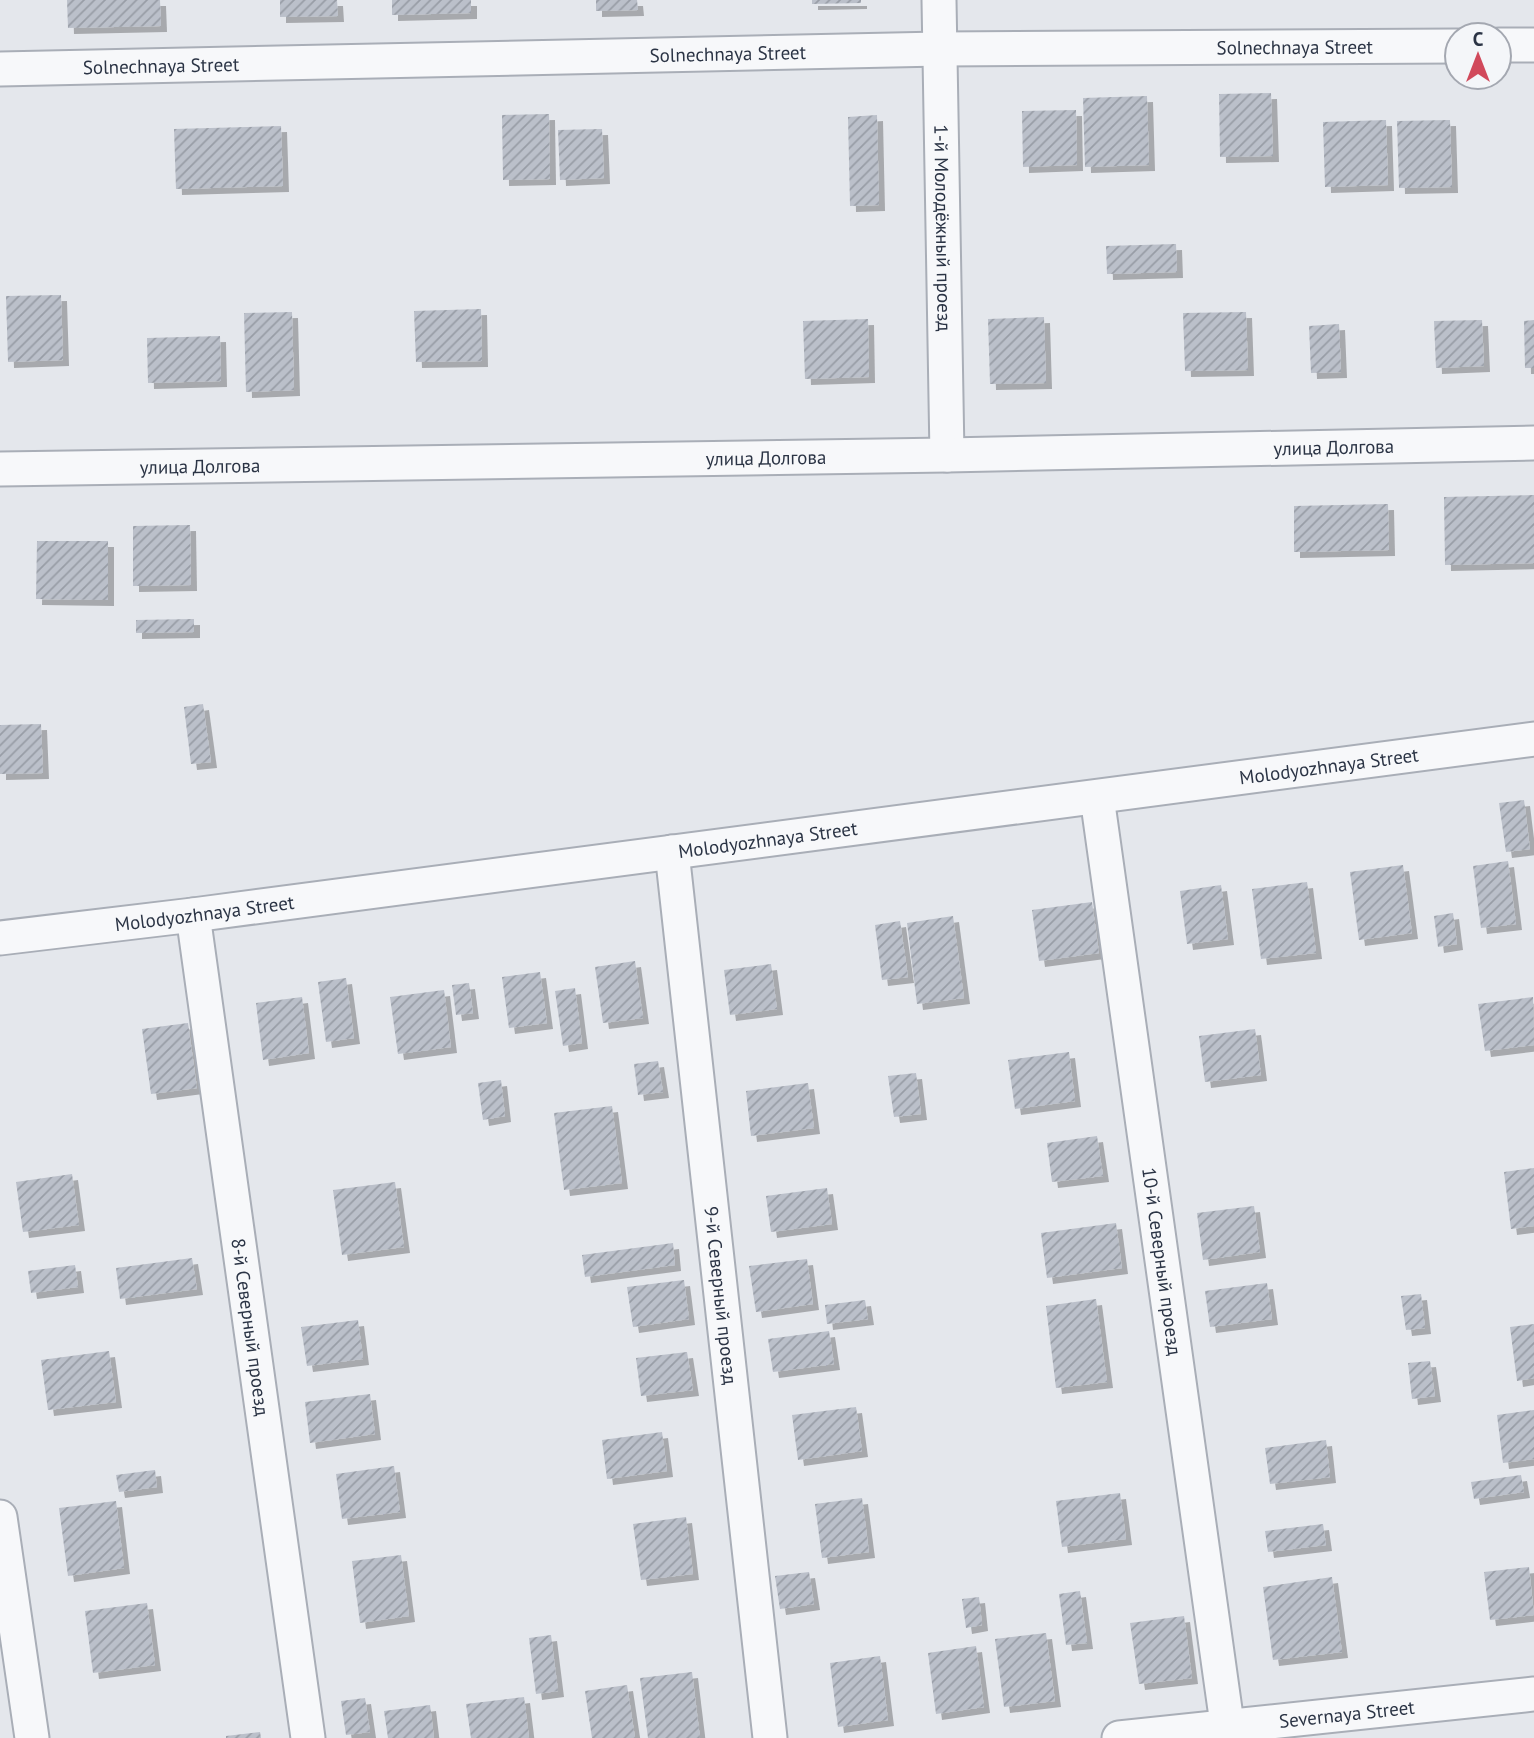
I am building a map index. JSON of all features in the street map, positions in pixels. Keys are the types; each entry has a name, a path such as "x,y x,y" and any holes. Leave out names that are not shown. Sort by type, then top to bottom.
{"street":[{"name":"1-й Молодёжный проезд","path":"939,0 947,455"},
{"path":"1513,45 1534,45"},
{"name":"Solnechnaya Street","path":"0,69 940,48 1443,46"},
{"name":"улица Долгова","path":"0,469 1534,443"},
{"name":"Molodyozhnaya Street","path":"0,937 193,915 1534,739"},
{"name":"10-й Северный проезд","path":"1097,797 1228,1732"},
{"name":"9-й Северный проезд","path":"672,852 770,1738"},
{"name":"8-й Северный проезд","path":"193,915 308,1738"},
{"path":"0,1517 32,1738"},
{"name":"Severnaya Street","path":"1119,1738 1228,1732 1534,1694"}],"building":[{"path":"67,0 160,0 161,26 68,28"},
{"path":"280,0 337,0 338,16 280,17"},
{"path":"392,0 471,0 471,13 392,15"},
{"path":"596,0 637,0 638,10 596,11"},
{"path":"812,0 861,0 861,3 812,4"},
{"path":"1271,93 1273,156 1220,157 1219,94"},
{"path":"1147,96 1149,165 1085,167 1083,98"},
{"path":"1076,110 1077,165 1023,167 1022,111"},
{"path":"549,114 550,179 503,180 502,115"},
{"path":"877,115 879,205 850,206 848,117"},
{"path":"1386,120 1388,185 1325,187 1323,122"},
{"path":"1450,120 1452,187 1399,188 1397,121"},
{"path":"281,126 283,186 176,189 174,129"},
{"path":"602,129 604,178 560,180 558,130"},
{"path":"1176,244 1177,272 1107,274 1106,246"},
{"path":"61,295 63,360 8,362 6,296"},
{"path":"481,309 482,361 416,362 414,311"},
{"path":"292,312 294,390 246,392 244,313"},
{"path":"1246,312 1248,370 1185,371 1183,313"},
{"path":"1044,317 1046,383 990,384 988,319"},
{"path":"868,319 869,377 805,379 803,321"},
{"path":"1482,320 1484,366 1436,368 1434,321"},
{"path":"1534,320 1534,368 1525,368 1524,321"},
{"path":"1339,324 1341,372 1311,373 1309,326"},
{"path":"220,336 221,381 148,383 147,338"},
{"path":"1534,495 1534,563 1445,565 1444,497"},
{"path":"1388,504 1389,550 1294,552 1294,506"},
{"path":"190,525 191,585 133,586 133,526"},
{"path":"37,541 108,541 108,600 36,599"},
{"path":"194,619 194,632 136,633 136,620"},
{"path":"203,704 211,762 191,764 184,707"},
{"path":"41,724 43,773 0,774 0,725"},
{"path":"1524,800 1530,849 1506,852 1499,803"},
{"path":"1508,861 1516,924 1481,928 1473,866"},
{"path":"1403,865 1412,933 1359,940 1350,872"},
{"path":"1307,882 1316,953 1261,959 1252,889"},
{"path":"1221,885 1228,939 1187,944 1180,891"},
{"path":"1092,902 1099,953 1039,961 1032,910"},
{"path":"1453,913 1457,944 1438,947 1434,916"},
{"path":"953,916 964,998 917,1004 907,923"},
{"path":"900,921 908,977 882,980 875,925"},
{"path":"635,961 643,1018 603,1023 595,967"},
{"path":"771,964 777,1009 730,1015 724,970"},
{"path":"540,972 547,1023 509,1028 502,977"},
{"path":"346,978 354,1038 326,1042 318,982"},
{"path":"469,983 473,1013 456,1015 452,985"},
{"path":"575,988 582,1043 563,1046 555,991"},
{"path":"444,990 451,1047 398,1054 390,997"},
{"path":"302,997 309,1053 263,1060 256,1003"},
{"path":"1533,997 1534,1045 1485,1051 1478,1004"},
{"path":"188,1023 197,1088 151,1094 142,1029"},
{"path":"1255,1029 1261,1075 1205,1082 1199,1036"},
{"path":"1069,1052 1075,1101 1015,1109 1008,1060"},
{"path":"658,1061 663,1092 638,1095 634,1064"},
{"path":"916,1073 921,1114 894,1117 888,1076"},
{"path":"501,1080 505,1116 483,1120 478,1083"},
{"path":"808,1083 814,1128 751,1136 746,1091"},
{"path":"612,1106 622,1183 564,1190 554,1113"},
{"path":"1097,1136 1103,1176 1052,1182 1047,1143"},
{"path":"1534,1168 1534,1226 1511,1229 1504,1172"},
{"path":"72,1174 79,1225 23,1232 16,1182"},
{"path":"395,1182 404,1247 342,1255 333,1190"},
{"path":"827,1188 832,1224 771,1232 766,1196"},
{"path":"1254,1206 1260,1252 1203,1260 1197,1213"},
{"path":"1116,1223 1122,1268 1047,1278 1041,1233"},
{"path":"673,1243 675,1265 585,1277 582,1255"},
{"path":"192,1258 197,1289 120,1299 116,1268"},
{"path":"807,1259 813,1304 756,1312 749,1266"},
{"path":"75,1265 78,1287 31,1293 28,1271"},
{"path":"684,1280 689,1319 633,1327 627,1287"},
{"path":"1267,1283 1272,1319 1210,1327 1205,1291"},
{"path":"1421,1294 1425,1328 1406,1330 1401,1296"},
{"path":"1096,1299 1107,1382 1056,1388 1046,1306"},
{"path":"865,1300 868,1319 827,1324 825,1305"},
{"path":"358,1320 363,1359 307,1366 301,1327"},
{"path":"1534,1324 1534,1378 1517,1381 1510,1327"},
{"path":"829,1331 834,1364 773,1372 768,1339"},
{"path":"109,1351 116,1402 48,1410 41,1360"},
{"path":"687,1352 693,1390 641,1396 636,1358"},
{"path":"1430,1361 1435,1396 1412,1399 1408,1363"},
{"path":"370,1394 375,1434 310,1443 305,1402"},
{"path":"856,1407 862,1451 798,1460 792,1415"},
{"path":"1534,1410 1534,1459 1503,1463 1497,1415"},
{"path":"662,1432 667,1471 607,1479 602,1440"},
{"path":"1326,1440 1330,1477 1270,1484 1265,1448"},
{"path":"394,1466 400,1512 342,1519 336,1474"},
{"path":"155,1470 157,1487 119,1492 116,1475"},
{"path":"1521,1475 1524,1492 1474,1499 1471,1482"},
{"path":"1120,1493 1126,1539 1062,1547 1056,1501"},
{"path":"862,1498 869,1552 822,1558 815,1504"},
{"path":"116,1501 124,1568 68,1576 59,1508"},
{"path":"686,1517 693,1574 641,1580 633,1524"},
{"path":"1323,1524 1326,1545 1268,1552 1265,1531"},
{"path":"401,1555 409,1616 360,1623 352,1561"},
{"path":"1529,1567 1534,1615 1490,1620 1484,1572"},
{"path":"809,1572 814,1604 780,1609 775,1576"},
{"path":"1332,1577 1342,1652 1273,1660 1263,1587"},
{"path":"1080,1591 1087,1643 1066,1645 1059,1594"},
{"path":"979,1597 982,1625 966,1628 962,1599"},
{"path":"147,1603 155,1665 93,1673 85,1611"},
{"path":"1184,1616 1192,1678 1139,1684 1130,1623"},
{"path":"1046,1633 1055,1701 1004,1707 995,1639"},
{"path":"551,1635 558,1691 536,1694 529,1638"},
{"path":"976,1646 984,1707 936,1714 928,1653"},
{"path":"880,1656 888,1720 838,1727 830,1663"},
{"path":"692,1672 700,1738 648,1738 640,1678"},
{"path":"627,1685 635,1738 592,1738 585,1691"},
{"path":"524,1697 529,1738 471,1738 466,1704"},
{"path":"365,1698 370,1732 346,1735 341,1701"},
{"path":"430,1705 434,1738 388,1738 384,1711"},
{"path":"260,1732 261,1738 226,1738 226,1736"}]}
